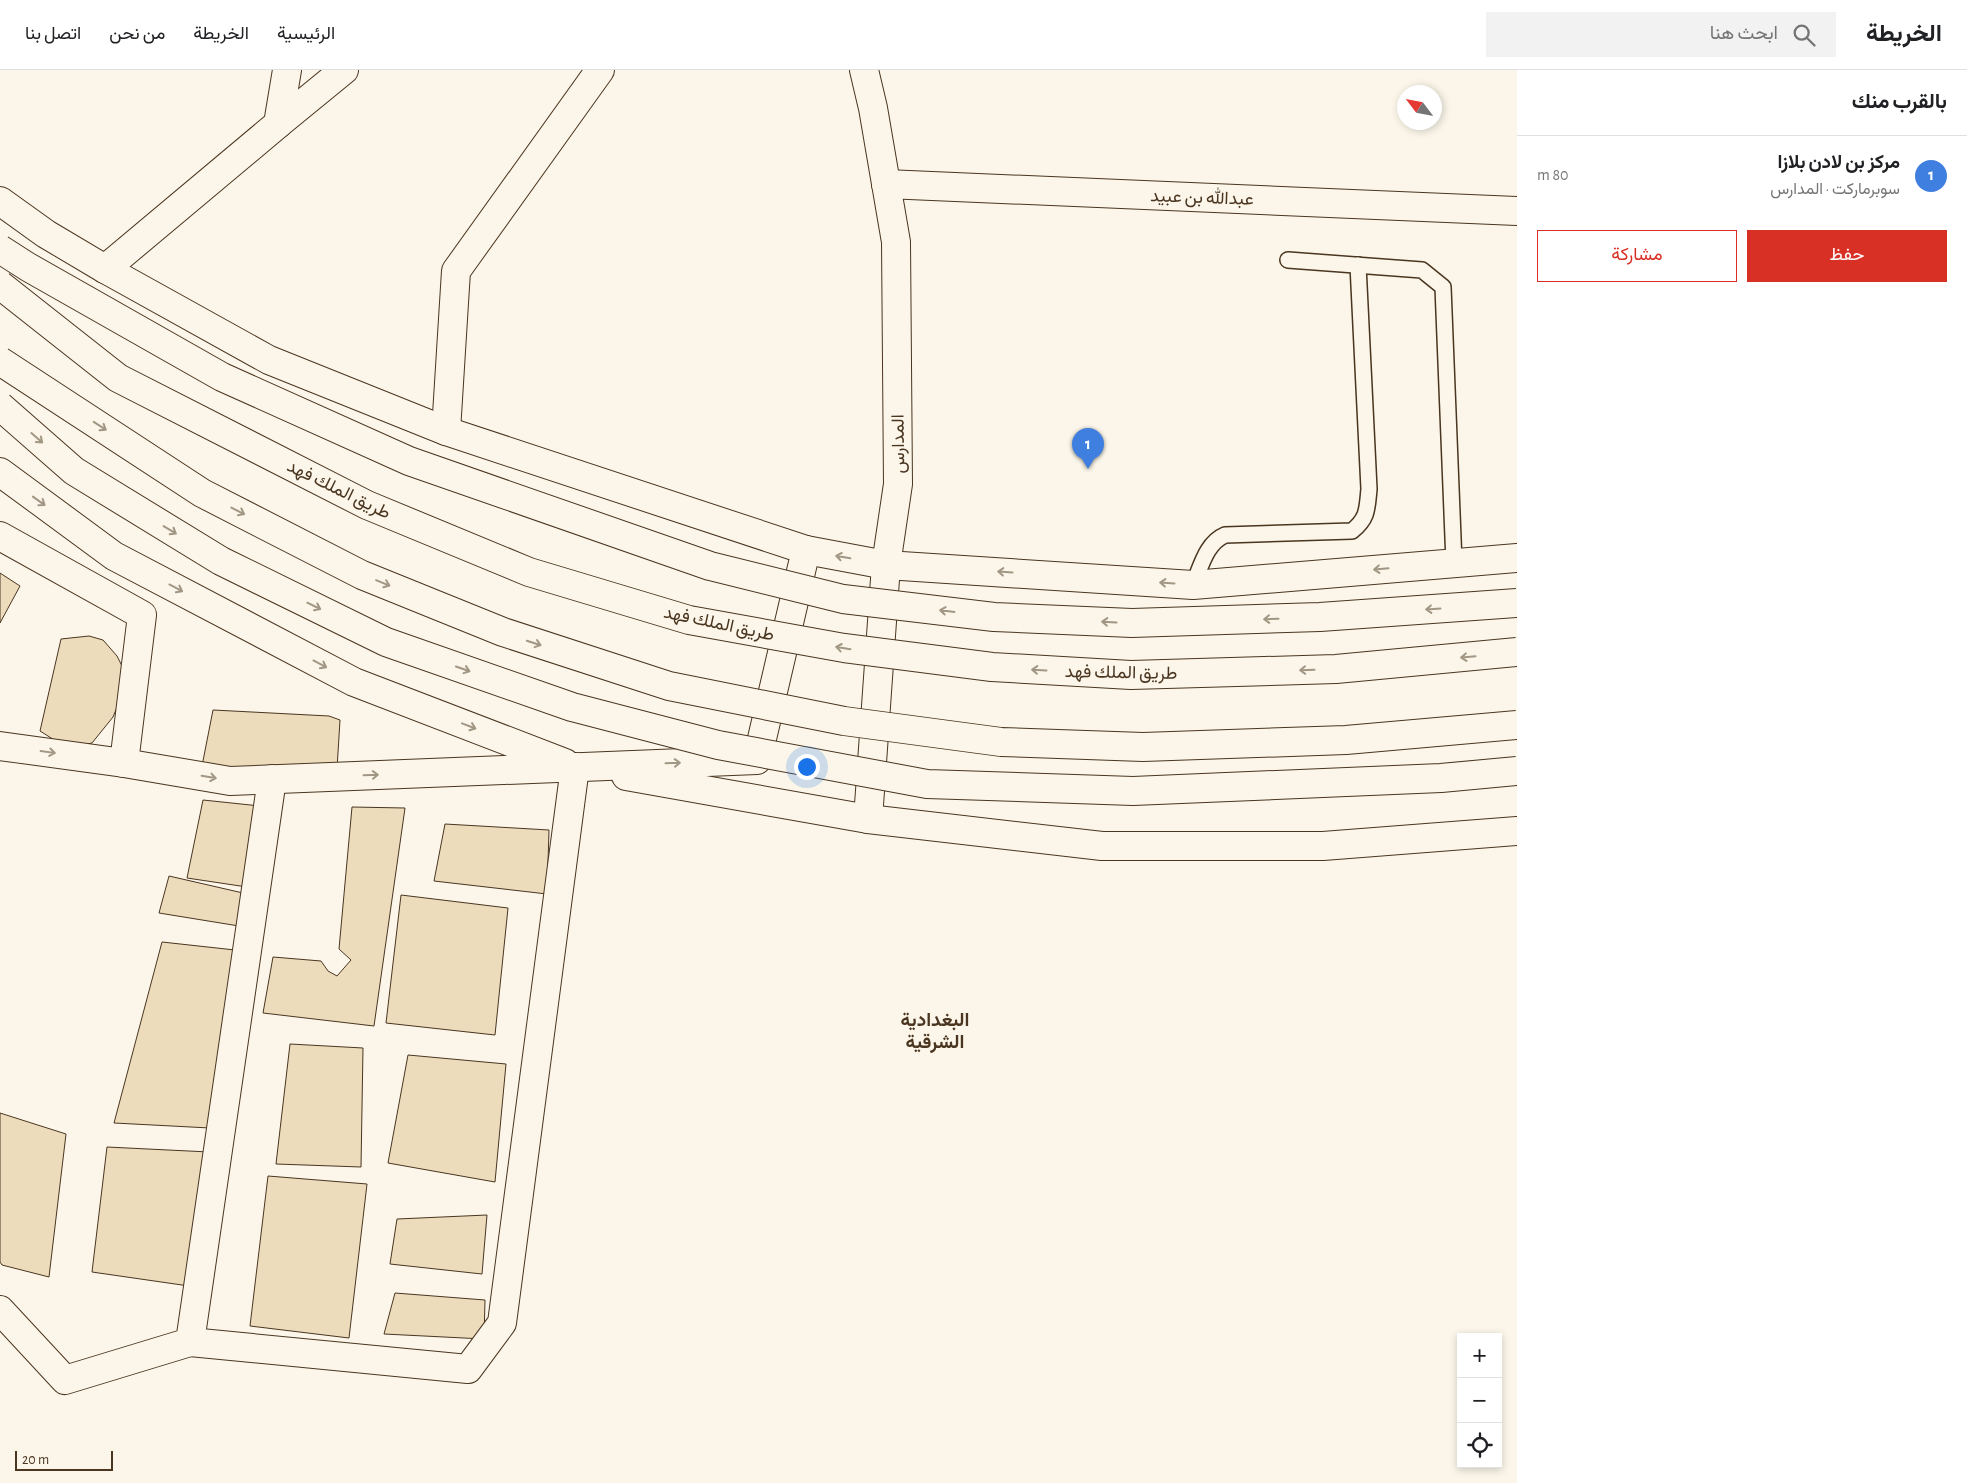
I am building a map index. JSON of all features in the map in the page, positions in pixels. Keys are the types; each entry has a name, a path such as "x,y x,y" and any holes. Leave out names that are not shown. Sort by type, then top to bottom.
{"main road":[{"path":"278,124 287,70"},
{"path":"105,269 344,70"},
{"path":"446,431 456,271 600,70"},
{"name":"المدارس","path":"864,70 873,108 896,242 898,475 886,564 868,819"},
{"name":"عبدالله بن عبيد","path":"886,184 1517,211"},
{"path":"0,201 46,234 105,269 269,360 446,431 806,550 886,564 1193,584 1517,558"},
{"path":"0,249 28,267 222,377 409,461 710,566 843,598 994,617 1132,623 1320,618 1517,603"},
{"name":"طريق الملك فهد","path":"0,285 118,378 367,505 529,572 690,620 844,648 992,667 1131,675 1336,669 1517,652"},
{"path":"0,361 202,493 362,575 503,632 668,686 844,721 1001,742 1144,747 1317,741 1517,725"},
{"path":"0,406 74,471 196,546 221,561 386,642 572,708 718,744 927,784 1133,791 1441,778 1517,771"},
{"path":"0,472 114,556 354,682 575,767 868,819 1102,846 1323,846 1517,831"},
{"path":"0,536 142,615 124,763"},
{"path":"0,746 124,763 230,781 757,760 806,550"},
{"path":"0,1310 65,1380 190,1342 468,1369 502,1323 575,767"},
{"path":"190,1342 272,779"}],"lane":[{"path":"1288,260 1422,270 1443,287 1454,563"},
{"path":"1193,584 1210,546 1216,539 1225,535 1352,531 1362,523 1367,510 1369,489 1358,265"}],"building":[{"path":"0,573 20,586 0,623"},
{"path":"89,636 103,640 117,656 123,668 122,695 113,717 92,743 67,748 40,731 61,639"},
{"path":"213,710 329,716 340,720 337,769 202,766"},
{"path":"203,800 260,806 247,887 187,878"},
{"path":"352,807 405,808 374,1026 263,1013 273,957 321,961 328,971 337,976 351,960 339,949"},
{"path":"445,824 549,830 547,894 434,881"},
{"path":"169,876 243,893 239,926 159,913"},
{"path":"401,895 508,908 495,1035 386,1023"},
{"path":"162,942 235,950 210,1128 114,1123"},
{"path":"290,1044 363,1048 361,1167 276,1164"},
{"path":"408,1055 506,1064 495,1182 388,1163"},
{"path":"0,1113 66,1134 49,1277 2,1265 0,1262"},
{"path":"107,1147 209,1152 189,1286 92,1272"},
{"path":"268,1176 367,1184 349,1338 250,1326"},
{"path":"487,1215 482,1274 390,1264 397,1219"},
{"path":"395,1293 485,1300 484,1339 384,1334"}],"place":[{"name":"مركز بن لادن بلازا","path":"1088,469"}],"district":[{"name":"البغدادية الشرقية","path":"935,1030"}]}
